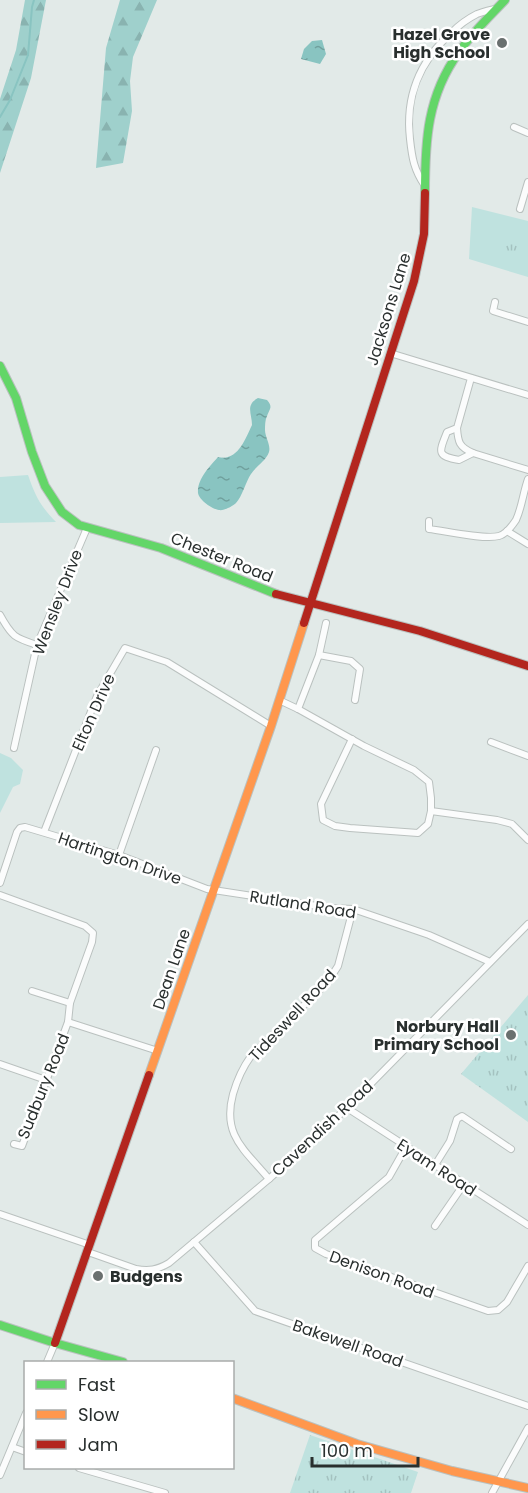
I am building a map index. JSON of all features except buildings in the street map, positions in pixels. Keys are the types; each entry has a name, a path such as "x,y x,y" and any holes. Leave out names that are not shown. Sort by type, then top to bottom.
{"main road":[{"name":"Jacksons Lane","path":"311,604 414,281 422,249 425,220 426,134 430,110 448,69 463,47 505,0"},
{"name":"Chester Road","path":"0,366 16,398 45,486 62,512 73,521 87,528 161,548 272,594 420,631 528,666"},
{"name":"Dean Lane","path":"55,1343 271,726 311,604"},
{"path":"0,1326 119,1361"},
{"path":"234,1399 357,1444 452,1471 528,1488"}],"street":[{"path":"425,187 416,174 412,159 408,119 411,99 421,69 442,41 462,22 498,8"},
{"path":"514,127 528,133"},
{"path":"520,209 528,182"},
{"path":"495,302 493,311 528,322"},
{"path":"390,353 528,395"},
{"path":"471,378 457,428 458,440 463,448 473,453 528,470"},
{"path":"457,428 447,432 441,453 444,457 459,460 473,453"},
{"path":"429,529 488,537 500,536 514,522 528,479"},
{"path":"427,536 429,521"},
{"name":"Wensley Drive","path":"14,748 38,645 87,528"},
{"path":"507,531 528,544"},
{"path":"0,615 14,636 38,645"},
{"path":"298,709 319,655 326,623"},
{"name":"Elton Drive","path":"44,832 97,696 125,648 167,662 271,726"},
{"path":"319,655 351,661 360,669 355,700"},
{"path":"279,700 414,770 429,782 431,811 428,824 418,833 350,828 336,826 323,820 321,804 352,739"},
{"path":"491,742 528,756"},
{"path":"119,855 156,750"},
{"path":"431,811 512,824 528,840"},
{"name":"Hartington Drive","path":"0,883 17,832 20,828 25,827 119,855 214,890"},
{"name":"Rutland Road","path":"214,890 330,908 353,909 429,935 490,962"},
{"name":"Sudbury Road","path":"0,895 86,926 93,933 92,942 69,1003 68,1022 22,1146 14,1144"},
{"name":"Tideswell Road","path":"269,1179 233,1134 230,1108 234,1090 251,1056 327,983 338,966 353,909"},
{"name":"Cavendish Road","path":"0,1214 89,1248 136,1269 157,1269 169,1263 269,1179 347,1108 528,924"},
{"path":"32,991 69,1003"},
{"path":"68,1022 158,1051"},
{"path":"0,1064 46,1080"},
{"name":"Eyam Road","path":"347,1108 528,1225"},
{"path":"435,1165 450,1141 457,1119 462,1116 511,1149"},
{"name":"Denison Road","path":"406,1147 390,1177 315,1240 315,1248 326,1254 488,1311 498,1310 507,1302 528,1266"},
{"path":"435,1226 464,1185"},
{"name":"Bakewell Road","path":"194,1242 255,1311 528,1406"},
{"path":"47,1361 55,1343"},
{"path":"0,1475 24,1418"},
{"path":"492,1493 528,1428"},
{"path":"12,1447 24,1451"},
{"path":"86,1469 165,1493"}],"green space":[{"path":"25,0 46,0 31,78 0,173 0,99 16,50"},
{"path":"120,0 157,0 133,57 130,81 132,111 123,163 96,168 106,48"},
{"path":"472,207 528,221 528,277 469,259"},
{"path":"513,230 519,248 508,254 506,258 498,250 497,242 502,234"},
{"path":"28,475 39,500 56,522 0,523 0,477"},
{"path":"0,753 11,758 23,770 20,784 13,787 0,813"},
{"name":"Norbury Hall Primary School","path":"528,995 528,1122 461,1074"},
{"path":"310,1435 418,1472 411,1493 290,1493"}],"water":[{"path":"322,40 326,54 320,64 301,59 304,49 312,41"},
{"path":"258,398 267,400 270,406 265,427 269,452 251,474 236,503 226,509 216,509 206,504 199,496 198,488 205,473 218,457 225,458 240,449 252,425 250,407"}],"waterway":[{"path":"0,117 10,100 28,55 34,0"}],"traffic: fast":[{"path":"425,193 427,137 440,85 464,45 505,0"},
{"path":"0,366 16,398 45,486 62,512 79,525 161,548 276,594"},
{"path":"0,1325 119,1361"}],"traffic: slow":[{"path":"149,1075 271,726 304,623"},
{"path":"234,1399 357,1444 452,1471 528,1488"}],"traffic: jam":[{"path":"304,623 414,281 424,234 425,193"},
{"path":"276,594 420,631 528,666"},
{"path":"55,1343 149,1075"}],"place":[{"name":"Hazel Grove High School","path":"502,43"},
{"name":"Norbury Hall Primary School","path":"511,1035"},
{"name":"Budgens","path":"98,1276"}]}
